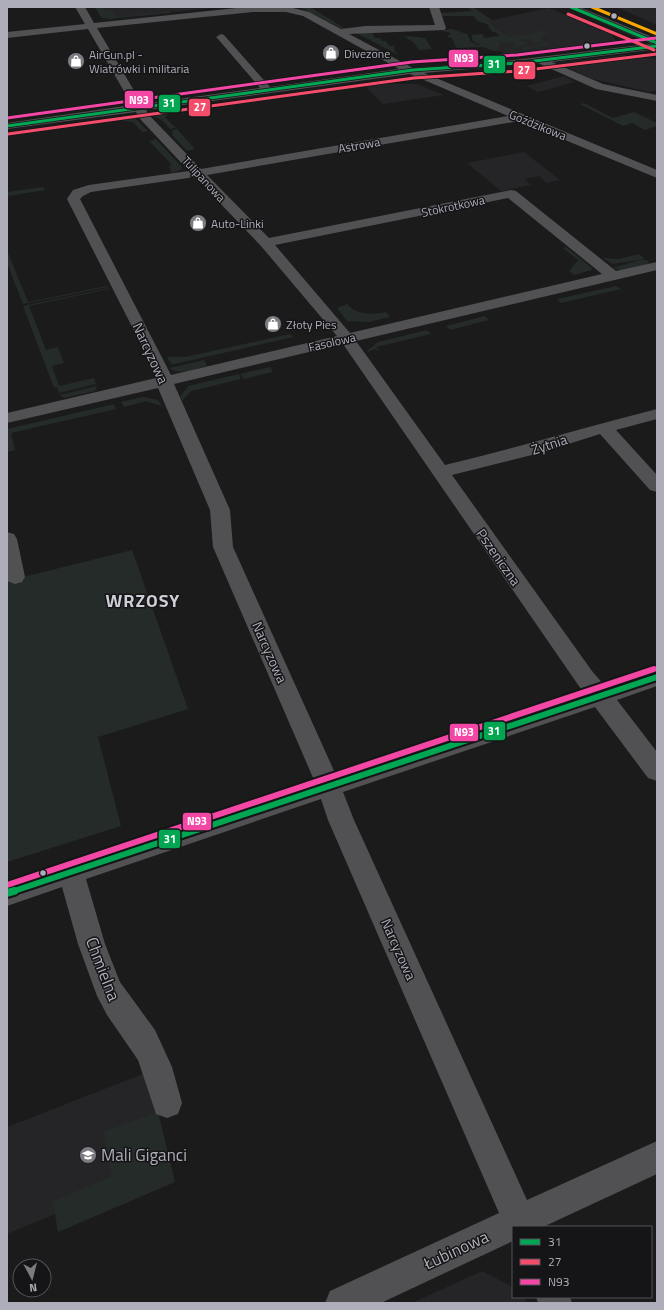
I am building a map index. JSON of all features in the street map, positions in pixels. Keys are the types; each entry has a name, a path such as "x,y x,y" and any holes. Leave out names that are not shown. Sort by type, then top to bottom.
{"main road":[{"path":"571,7 657,43"},
{"path":"590,7 657,35"}],"street":[{"name":"Tulipanowa","path":"80,7 145,118 266,243 337,325 346,338"},
{"path":"340,32 359,29 380,30 441,28 434,7"},
{"name":"Goździkowa","path":"7,35 276,8 292,10 306,14 397,64 434,82 657,174"},
{"path":"221,37 268,91"},
{"path":"7,126 358,79 657,46"},
{"path":"540,60 600,87 657,98"},
{"name":"Astrowa","path":"199,173 519,118"},
{"name":"Narcyzowa","path":"199,173 89,189 78,193 73,197 166,381 169,395 220,510 223,547 329,786 341,820 520,1224"},
{"name":"Stokrotkowa","path":"266,243 511,194 613,276"},
{"name":"Fasolowa","path":"7,418 657,266"},
{"name":"Pszeniczna","path":"346,338 600,696 620,720 657,771"},
{"name":"Żytnia","path":"440,472 534,450 603,427 657,414"},
{"path":"603,427 657,486"},
{"path":"7,539 15,577"},
{"path":"7,893 657,677"},
{"name":"Chmielna","path":"71,872 78,900 107,986 120,1010 140,1034 161,1076 167,1103"},
{"name":"Łubinowa","path":"520,1224 657,1157"},
{"name":"Łubinowa","path":"342,1303 512,1228"}],"shaded area":[{"path":"95,7 220,7 108,19 101,17"},
{"path":"95,7 103,7 105,11 111,10 116,17 170,11 170,13 108,19 101,17"},
{"path":"299,7 310,7 346,29 341,28"},
{"path":"467,7 473,7 492,20 488,21 508,36 518,36 544,30 548,32 541,37 545,42 551,44 512,53 514,55 510,56 500,53 522,50 524,47 536,47 535,45 539,46 536,44 541,43 530,42 533,41 532,39 524,40 528,38 520,39 527,43 526,45 506,49 504,48 515,46 513,43 499,42 500,45 497,48 500,51 493,51 486,48 472,40 472,35 482,34 485,38 499,36 496,32 492,32 487,24 477,21 474,16 442,16 441,13 472,11"},
{"path":"616,7 657,7 657,25"},
{"path":"549,8 612,35 616,41 608,45 514,57 483,43 509,37 487,21"},
{"path":"452,29 467,34 471,42 483,47 456,48 452,38 449,38 447,35 451,35 449,32 442,30"},
{"path":"353,31 372,33 375,38 380,38 382,41 386,41 389,46 394,46 395,52 399,54 396,54"},
{"path":"405,37 425,38 432,49 419,50 412,41"},
{"path":"623,55 657,59 657,90 650,92 593,79 558,63"},
{"path":"564,76 575,82 538,92 526,86"},
{"path":"363,84 417,84 444,95 383,104"},
{"path":"584,103 613,118 634,112 657,123 657,126 645,130 632,123 623,126 580,104"},
{"path":"173,110 165,117 176,128 170,129 162,120 154,116 154,113"},
{"path":"130,116 135,118 148,131 142,132 133,122 110,119"},
{"path":"177,129 195,149 187,151 172,135 173,132 171,131"},
{"path":"156,139 182,167 182,169 172,173 169,166 172,165 149,141"},
{"path":"524,152 560,180 547,183 539,176 525,179 531,185 501,191 467,163"},
{"path":"43,187 45,190 9,196 7,195 7,192"},
{"path":"566,247 591,267 592,270 574,275 569,271 578,260 563,248"},
{"path":"7,250 28,302 107,286 106,283 108,287 23,304 7,263"},
{"path":"639,254 645,259 613,264 602,258 619,259"},
{"path":"640,260 647,260 649,264 622,270 612,268"},
{"path":"616,286 621,289 561,303 557,299"},
{"path":"109,288 111,292 109,289 29,306 46,350 58,347 64,363 52,366 59,386 94,378 96,384 59,393 57,387 54,388 23,306"},
{"path":"347,304 351,308 360,312 375,314 386,312 390,317 369,322 347,321 337,308"},
{"path":"485,316 489,320 450,330 446,326"},
{"path":"427,330 431,334 376,347 379,351 374,349 368,352 367,351 378,342"},
{"path":"290,334 293,337 175,364 171,364 167,357 185,357"},
{"path":"204,360 207,366 193,370 183,372 169,368"},
{"path":"270,367 273,372 244,379 240,374"},
{"path":"239,374 241,379 191,391 183,400 184,402 180,397 188,386"},
{"path":"97,386 95,391 64,398 59,395"},
{"path":"143,397 158,400 162,406 146,401 124,407 121,402"},
{"path":"114,404 116,409 11,433 15,450 8,452 7,429"},
{"path":"132,550 188,709 98,737 121,826 7,862 7,581"},
{"name":"Mali Giganci","path":"148,1072 175,1182 58,1232 55,1214 7,1234 7,1127"},
{"path":"158,1112 175,1182 58,1232 53,1201 112,1176 103,1132"},
{"path":"482,1271 512,1286 512,1298 524,1298 526,1303 412,1303"}],"transit line":[{"name":"31","path":"571,7 657,43"},
{"path":"592,7 657,34"},
{"name":"27","path":"568,14 654,50"},
{"name":"N93","path":"7,118 412,62 517,55 656,38"},
{"name":"31","path":"7,126 413,70 518,63 657,46"},
{"name":"27","path":"8,134 414,78 519,71 657,54"},
{"name":"N93","path":"7,885 654,669"},
{"name":"31","path":"7,893 657,677"}],"place":[{"name":"Divezone","path":"331,53"},
{"name":"AirGun.pl - Wiatrówki i militaria","path":"76,61"},
{"name":"Auto-Linki","path":"198,223"},
{"name":"Złoty Pies","path":"273,324"},
{"name":"Mali Giganci","path":"88,1155"}],"district":[{"name":"WRZOSY","path":"143,600"}]}
